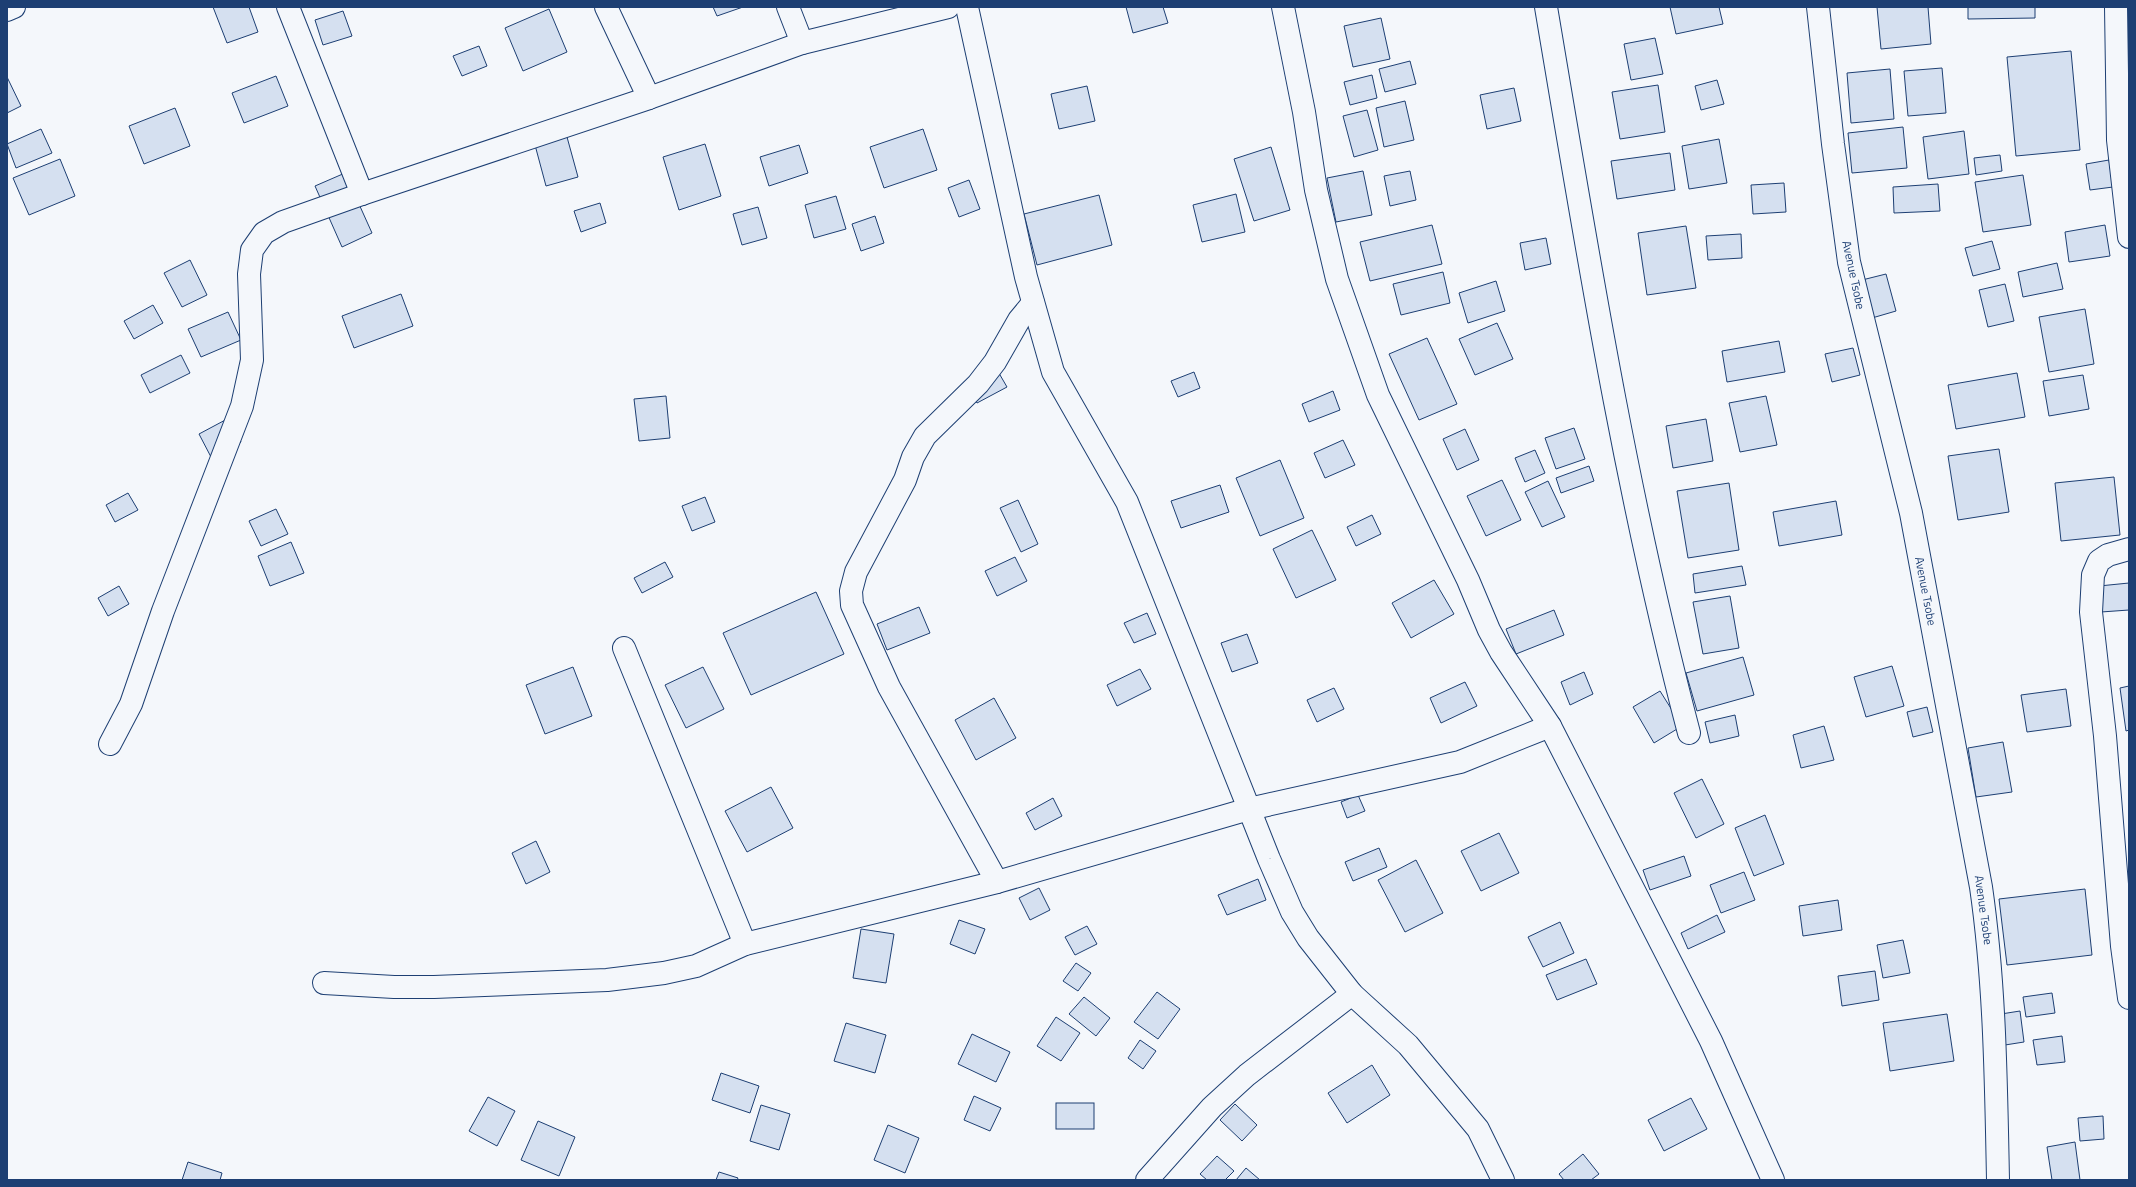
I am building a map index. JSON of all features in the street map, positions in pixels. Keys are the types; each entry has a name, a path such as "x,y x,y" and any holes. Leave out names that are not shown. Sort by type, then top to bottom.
{"street":[{"path":"7,10 14,7"},
{"path":"288,7 362,194"},
{"path":"606,7 649,98"},
{"path":"788,7 802,43"},
{"path":"110,744 131,704 163,611 242,406 252,360 249,274 252,250 264,233 283,222 362,194 649,98 802,43 948,7"},
{"path":"966,7 1026,277 1053,372 1127,502 1249,809 1292,912 1308,938 1352,994 1408,1045 1478,1129 1503,1180"},
{"path":"1283,7 1304,112 1316,190 1336,271 1378,395 1468,580 1489,630 1501,652 1550,726 1711,1041 1773,1180"},
{"path":"1546,7 1619,425 1672,667 1689,733"},
{"name":"Avenue Tsobe","path":"1818,7 1833,144 1849,262 1911,513 1981,886 1989,944 1994,1020 1998,1180"},
{"path":"2116,7 2118,140 2129,237"},
{"path":"997,882 889,687 852,605 851,591 856,572 905,480 913,457 926,436 978,384 995,362 1019,320 1033,303"},
{"path":"2129,548 2108,555 2099,561 2093,575 2091,612 2105,736 2122,946 2129,998"},
{"path":"624,648 745,944"},
{"path":"324,983 394,987 434,987 607,980 664,973 696,966 745,944 997,882 1249,809 1460,762 1550,726"},
{"path":"1147,1180 1212,1107 1246,1075 1352,994"}],"building":[{"path":"213,7 249,7 258,32 227,43"},
{"path":"713,7 743,7 717,16"},
{"path":"1126,7 1163,7 1168,23 1133,33"},
{"path":"1670,7 1719,7 1723,24 1676,34"},
{"path":"1877,7 1928,7 1931,44 1881,49"},
{"path":"1968,7 2035,7 2035,18 1968,19"},
{"path":"549,9 567,52 523,71 505,28"},
{"path":"343,11 352,36 323,45 315,20"},
{"path":"1381,18 1390,59 1353,67 1344,26"},
{"path":"2124,28 2129,28 2129,63 2127,63"},
{"path":"1655,38 1663,74 1631,80 1624,44"},
{"path":"479,46 487,66 462,76 453,56"},
{"path":"2071,51 2080,150 2016,156 2007,57"},
{"path":"1410,61 1416,84 1385,92 1379,69"},
{"path":"1942,68 1946,113 1908,116 1904,71"},
{"path":"1890,69 1894,119 1851,123 1847,73"},
{"path":"1372,75 1377,98 1350,105 1344,82"},
{"path":"276,76 288,106 244,123 232,93"},
{"path":"7,77 21,106 7,113"},
{"path":"1717,80 1724,104 1701,110 1695,86"},
{"path":"1658,85 1665,132 1620,139 1612,92"},
{"path":"1087,86 1095,121 1059,129 1051,94"},
{"path":"1514,88 1521,121 1487,129 1480,95"},
{"path":"1405,101 1414,140 1384,147 1376,108"},
{"path":"175,108 190,146 144,164 129,126"},
{"path":"1367,110 1378,150 1354,157 1343,116"},
{"path":"1903,127 1907,168 1852,173 1848,133"},
{"path":"41,129 52,153 16,168 7,144"},
{"path":"923,129 937,170 884,188 870,147"},
{"path":"1964,131 1969,174 1928,179 1923,137"},
{"path":"567,137 578,177 546,186 535,145"},
{"path":"1719,139 1727,183 1689,189 1682,146"},
{"path":"705,144 721,196 679,210 663,157"},
{"path":"799,145 808,173 769,186 760,157"},
{"path":"1271,147 1290,210 1254,221 1234,159"},
{"path":"1670,153 1675,190 1617,199 1611,161"},
{"path":"2000,155 2002,171 1976,175 1974,158"},
{"path":"60,159 75,196 29,215 13,178"},
{"path":"2109,160 2113,187 2090,190 2086,164"},
{"path":"1363,171 1372,215 1336,222 1327,178"},
{"path":"1410,171 1416,200 1390,206 1384,176"},
{"path":"345,173 372,233 342,247 315,186"},
{"path":"2023,175 2031,225 1983,232 1975,182"},
{"path":"969,180 980,209 959,217 948,188"},
{"path":"1784,183 1786,212 1753,214 1751,185"},
{"path":"1938,184 1940,211 1894,213 1893,187"},
{"path":"1236,194 1245,232 1202,242 1193,205"},
{"path":"1099,195 1112,245 1037,265 1024,214"},
{"path":"836,196 846,229 814,238 805,205"},
{"path":"600,203 606,223 581,232 574,211"},
{"path":"758,207 767,238 742,245 733,214"},
{"path":"875,216 884,243 861,251 852,224"},
{"path":"1432,225 1442,264 1370,281 1360,242"},
{"path":"2105,225 2110,256 2069,262 2065,232"},
{"path":"1686,226 1696,288 1647,295 1638,233"},
{"path":"1741,234 1742,258 1708,260 1706,236"},
{"path":"1546,238 1551,264 1525,270 1520,243"},
{"path":"1992,241 2000,269 1973,276 1965,248"},
{"path":"190,260 207,295 182,307 164,273"},
{"path":"2057,263 2063,289 2023,297 2018,272"},
{"path":"1443,272 1450,303 1401,315 1393,284"},
{"path":"1886,274 1896,311 1872,318 1862,280"},
{"path":"1496,281 1505,311 1468,323 1459,293"},
{"path":"2005,284 2014,321 1988,327 1979,290"},
{"path":"401,294 413,326 354,348 342,316"},
{"path":"153,305 163,323 134,339 124,321"},
{"path":"2085,309 2094,364 2049,372 2039,317"},
{"path":"228,312 241,340 201,357 188,329"},
{"path":"1497,323 1513,359 1475,375 1459,339"},
{"path":"1427,338 1457,404 1419,420 1389,354"},
{"path":"1779,341 1785,372 1727,382 1722,351"},
{"path":"1853,348 1860,375 1832,382 1825,354"},
{"path":"181,355 190,373 150,393 141,375"},
{"path":"996,368 1007,387 977,403 966,384"},
{"path":"1194,372 1200,388 1178,397 1171,381"},
{"path":"2017,373 2025,417 1956,429 1948,385"},
{"path":"2083,375 2089,409 2049,416 2043,381"},
{"path":"1333,391 1340,410 1309,422 1302,404"},
{"path":"666,396 670,438 639,441 634,399"},
{"path":"1766,396 1777,445 1740,452 1729,403"},
{"path":"229,418 241,442 211,457 199,434"},
{"path":"1706,419 1713,461 1673,468 1666,426"},
{"path":"1574,428 1585,459 1556,469 1545,438"},
{"path":"1465,429 1479,460 1457,470 1443,439"},
{"path":"1343,440 1355,465 1325,478 1314,453"},
{"path":"1999,449 2009,512 1958,520 1948,456"},
{"path":"1535,450 1545,473 1525,482 1515,458"},
{"path":"1280,460 1304,518 1260,536 1236,478"},
{"path":"1589,466 1594,481 1561,493 1556,478"},
{"path":"2114,477 2120,535 2061,541 2055,483"},
{"path":"1502,480 1521,520 1486,536 1467,496"},
{"path":"1548,481 1565,517 1542,527 1525,492"},
{"path":"1729,483 1739,550 1688,558 1677,491"},
{"path":"1220,485 1229,512 1181,528 1171,501"},
{"path":"128,493 138,510 115,522 106,505"},
{"path":"705,497 715,522 692,531 682,506"},
{"path":"1018,500 1038,544 1021,552 1000,508"},
{"path":"1836,501 1842,535 1779,546 1773,512"},
{"path":"276,509 288,534 261,546 249,521"},
{"path":"1372,515 1381,534 1356,546 1347,527"},
{"path":"1312,530 1336,580 1296,598 1273,549"},
{"path":"291,542 304,573 270,586 258,556"},
{"path":"1015,557 1027,581 997,596 985,571"},
{"path":"665,562 673,577 642,593 634,578"},
{"path":"1742,566 1746,585 1695,593 1693,574"},
{"path":"1434,580 1454,614 1411,638 1392,603"},
{"path":"2129,583 2129,610 2101,612 2099,586"},
{"path":"119,586 129,604 108,616 98,598"},
{"path":"816,592 844,654 751,695 723,633"},
{"path":"1730,596 1739,648 1703,654 1693,602"},
{"path":"919,607 930,633 887,650 877,624"},
{"path":"1554,610 1564,635 1516,654 1506,629"},
{"path":"1147,613 1156,634 1134,643 1124,623"},
{"path":"1247,634 1258,663 1232,672 1221,643"},
{"path":"1743,657 1754,695 1697,711 1686,673"},
{"path":"1892,666 1904,706 1866,717 1854,677"},
{"path":"573,667 592,716 545,734 526,685"},
{"path":"703,667 724,709 686,728 665,685"},
{"path":"1140,669 1151,689 1117,706 1107,685"},
{"path":"1584,672 1593,694 1570,705 1561,682"},
{"path":"1465,682 1477,706 1441,723 1430,698"},
{"path":"2129,686 2129,730 2126,731 2120,688"},
{"path":"1334,688 1344,709 1317,722 1307,700"},
{"path":"2066,689 2071,726 2027,732 2021,695"},
{"path":"1660,691 1682,726 1654,743 1633,707"},
{"path":"994,698 1016,738 976,760 955,720"},
{"path":"1927,707 1933,732 1913,737 1907,712"},
{"path":"1735,715 1739,736 1710,743 1705,722"},
{"path":"1824,726 1834,760 1801,768 1793,735"},
{"path":"2003,742 2012,792 1976,797 1968,748"},
{"path":"1702,779 1724,824 1696,838 1674,793"},
{"path":"771,787 793,828 747,852 725,811"},
{"path":"1358,795 1365,811 1347,818 1341,802"},
{"path":"1053,798 1062,816 1035,830 1026,813"},
{"path":"1765,815 1784,864 1754,876 1735,828"},
{"path":"1499,833 1519,873 1481,891 1461,851"},
{"path":"536,841 550,872 526,884 512,853"},
{"path":"1379,848 1387,867 1353,881 1345,862"},
{"path":"1684,856 1691,876 1650,890 1643,870"},
{"path":"1416,860 1443,913 1405,932 1378,880"},
{"path":"1744,872 1755,900 1721,913 1710,885"},
{"path":"1258,879 1266,900 1227,915 1218,895"},
{"path":"1039,888 1050,910 1030,920 1019,898"},
{"path":"2085,889 2092,955 2007,965 1999,899"},
{"path":"1838,900 1842,930 1803,936 1799,906"},
{"path":"1717,915 1725,932 1688,949 1681,933"},
{"path":"959,920 985,929 975,954 950,944"},
{"path":"1560,922 1574,953 1543,967 1528,937"},
{"path":"1087,926 1097,944 1075,955 1065,937"},
{"path":"861,929 894,934 886,983 853,978"},
{"path":"1903,940 1910,973 1883,978 1877,945"},
{"path":"1586,959 1597,984 1557,1000 1546,975"},
{"path":"1076,963 1091,973 1078,991 1063,981"},
{"path":"1875,971 1879,1000 1842,1006 1838,976"},
{"path":"1157,992 1180,1009 1158,1039 1134,1022"},
{"path":"2052,993 2055,1013 2026,1017 2023,997"},
{"path":"1084,997 1110,1018 1096,1036 1069,1014"},
{"path":"2020,1011 2024,1042 2005,1045 2001,1014"},
{"path":"1947,1014 1954,1061 1890,1071 1883,1023"},
{"path":"1056,1017 1080,1033 1061,1061 1037,1046"},
{"path":"846,1023 886,1035 875,1073 834,1061"},
{"path":"972,1034 1010,1052 996,1082 958,1064"},
{"path":"2062,1036 2065,1062 2037,1065 2033,1040"},
{"path":"1140,1040 1156,1051 1143,1069 1128,1058"},
{"path":"1372,1065 1390,1095 1347,1123 1328,1093"},
{"path":"721,1073 759,1086 750,1113 712,1100"},
{"path":"974,1096 1001,1108 990,1131 964,1120"},
{"path":"488,1097 515,1111 497,1146 469,1131"},
{"path":"1691,1098 1707,1129 1664,1151 1648,1120"},
{"path":"1056,1103 1094,1103 1094,1129 1056,1129"},
{"path":"1235,1104 1257,1125 1242,1141 1220,1120"},
{"path":"761,1105 790,1114 779,1150 750,1141"},
{"path":"2103,1116 2104,1139 2080,1141 2078,1118"},
{"path":"538,1121 575,1137 559,1176 521,1160"},
{"path":"888,1125 919,1138 905,1173 874,1160"},
{"path":"2075,1142 2080,1180 2052,1180 2047,1147"},
{"path":"1583,1154 1599,1174 1591,1180 1564,1180 1559,1174"},
{"path":"1217,1156 1234,1171 1225,1180 1207,1180 1200,1174"},
{"path":"188,1162 222,1173 220,1180 182,1180"},
{"path":"1246,1168 1260,1180 1236,1180"},
{"path":"719,1172 738,1178 737,1180 716,1180"}]}
